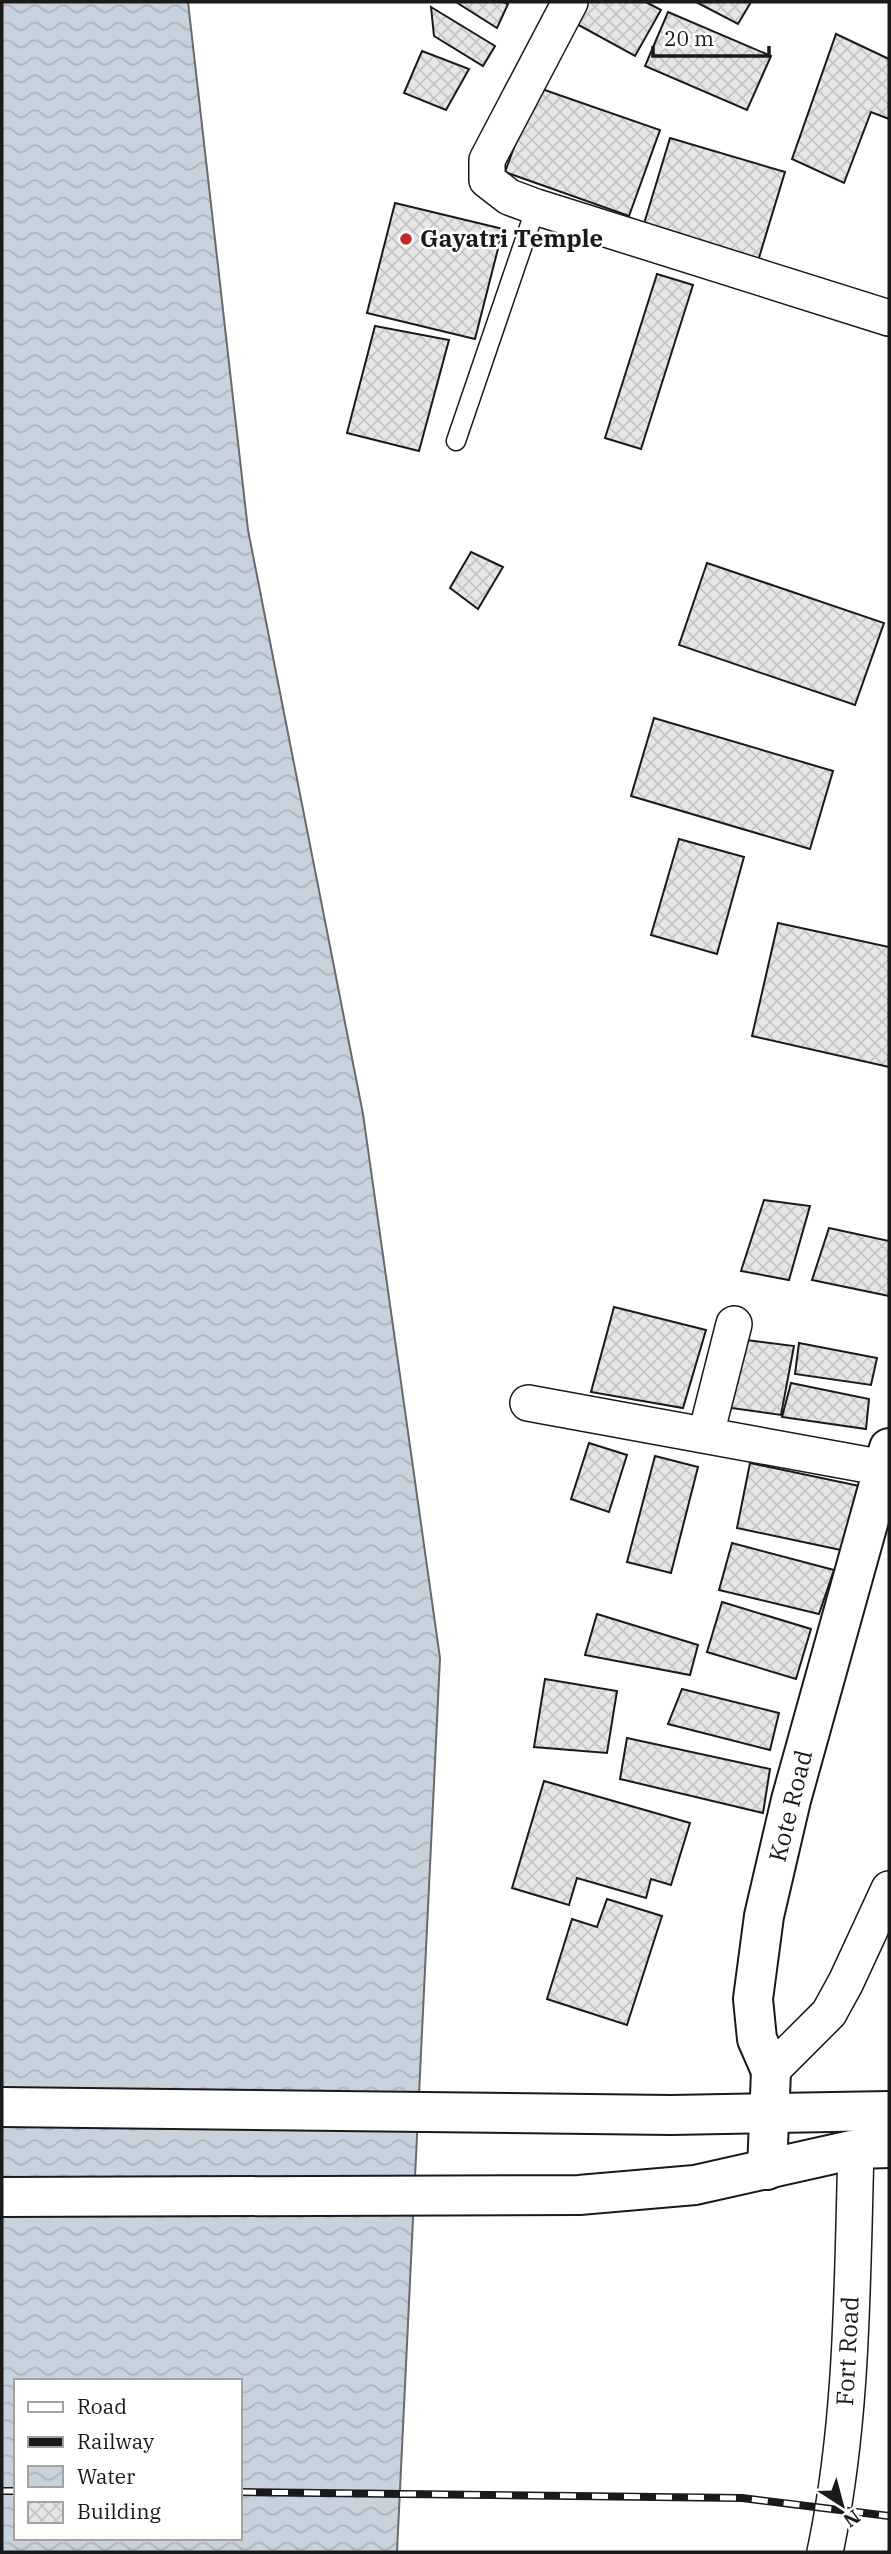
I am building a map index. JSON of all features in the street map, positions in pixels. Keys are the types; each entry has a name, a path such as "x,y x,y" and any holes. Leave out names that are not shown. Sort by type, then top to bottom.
{"main road":[{"name":"Kote Road","path":"767,2170 771,2071 757,2039 752,1999 764,1916 791,1800 886,1458"},
{"path":"2,2107 769,2115 889,2111"},
{"path":"2,2197 579,2195 695,2185 873,2149"}],"street":[{"path":"570,2 487,160 487,180 509,197 536,207 889,318"},
{"path":"706,1434 734,1324"},
{"path":"527,1403 706,1434 886,1458"},
{"path":"771,2071 829,2014 889,1889"},
{"name":"Fort Road","path":"825,2552 834,2510 873,2149"}],"lane":[{"path":"456,441 536,207"}],"water":[{"path":"2,2 188,2 248,530 363,1114 440,1658 397,2552 2,2552"}],"building":[{"path":"456,2 503,2 508,4 497,28"},
{"path":"586,2 646,2 661,10 635,56 575,23"},
{"path":"696,2 751,2 738,24"},
{"path":"431,7 495,46 483,66 434,36"},
{"path":"668,12 771,56 747,110 645,66"},
{"path":"836,34 889,59 889,119 871,112 844,183 792,159"},
{"path":"422,51 469,69 446,110 404,93"},
{"path":"536,87 660,130 629,216 505,172"},
{"path":"670,138 785,172 758,261 643,227"},
{"path":"395,203 503,229 475,339 367,313"},
{"path":"657,274 693,285 641,449 605,438"},
{"path":"375,326 449,340 419,451 347,433"},
{"path":"471,552 503,567 478,609 450,588"},
{"path":"707,563 884,623 855,705 679,645"},
{"path":"654,718 833,771 810,849 631,796"},
{"path":"679,839 744,857 717,954 651,935"},
{"path":"778,923 889,947 889,1067 752,1036"},
{"path":"764,1200 810,1206 789,1280 741,1271"},
{"path":"829,1228 889,1241 889,1296 812,1280"},
{"path":"614,1307 706,1330 683,1408 591,1392"},
{"path":"738,1339 794,1346 781,1415 717,1406"},
{"path":"799,1343 877,1358 871,1385 795,1374"},
{"path":"791,1383 869,1399 866,1429 782,1417"},
{"path":"589,1443 627,1455 609,1512 571,1499"},
{"path":"655,1456 698,1467 671,1573 627,1562"},
{"path":"750,1463 869,1488 855,1553 737,1528"},
{"path":"732,1543 834,1570 819,1614 719,1590"},
{"path":"722,1602 811,1629 796,1679 707,1652"},
{"path":"597,1614 698,1645 690,1675 585,1655"},
{"path":"545,1679 617,1691 607,1753 534,1747"},
{"path":"682,1689 779,1713 770,1750 668,1724"},
{"path":"627,1738 770,1769 763,1813 620,1779"},
{"path":"544,1781 690,1823 671,1885 651,1879 646,1898 577,1878 569,1905 512,1888"},
{"path":"607,1899 662,1916 627,2025 547,1999 572,1919 597,1927"}],"railway":[{"path":"2,2491 14,2491"},
{"path":"242,2492 742,2498 889,2516"}],"place":[{"name":"Gayatri Temple","path":"406,239"}]}
